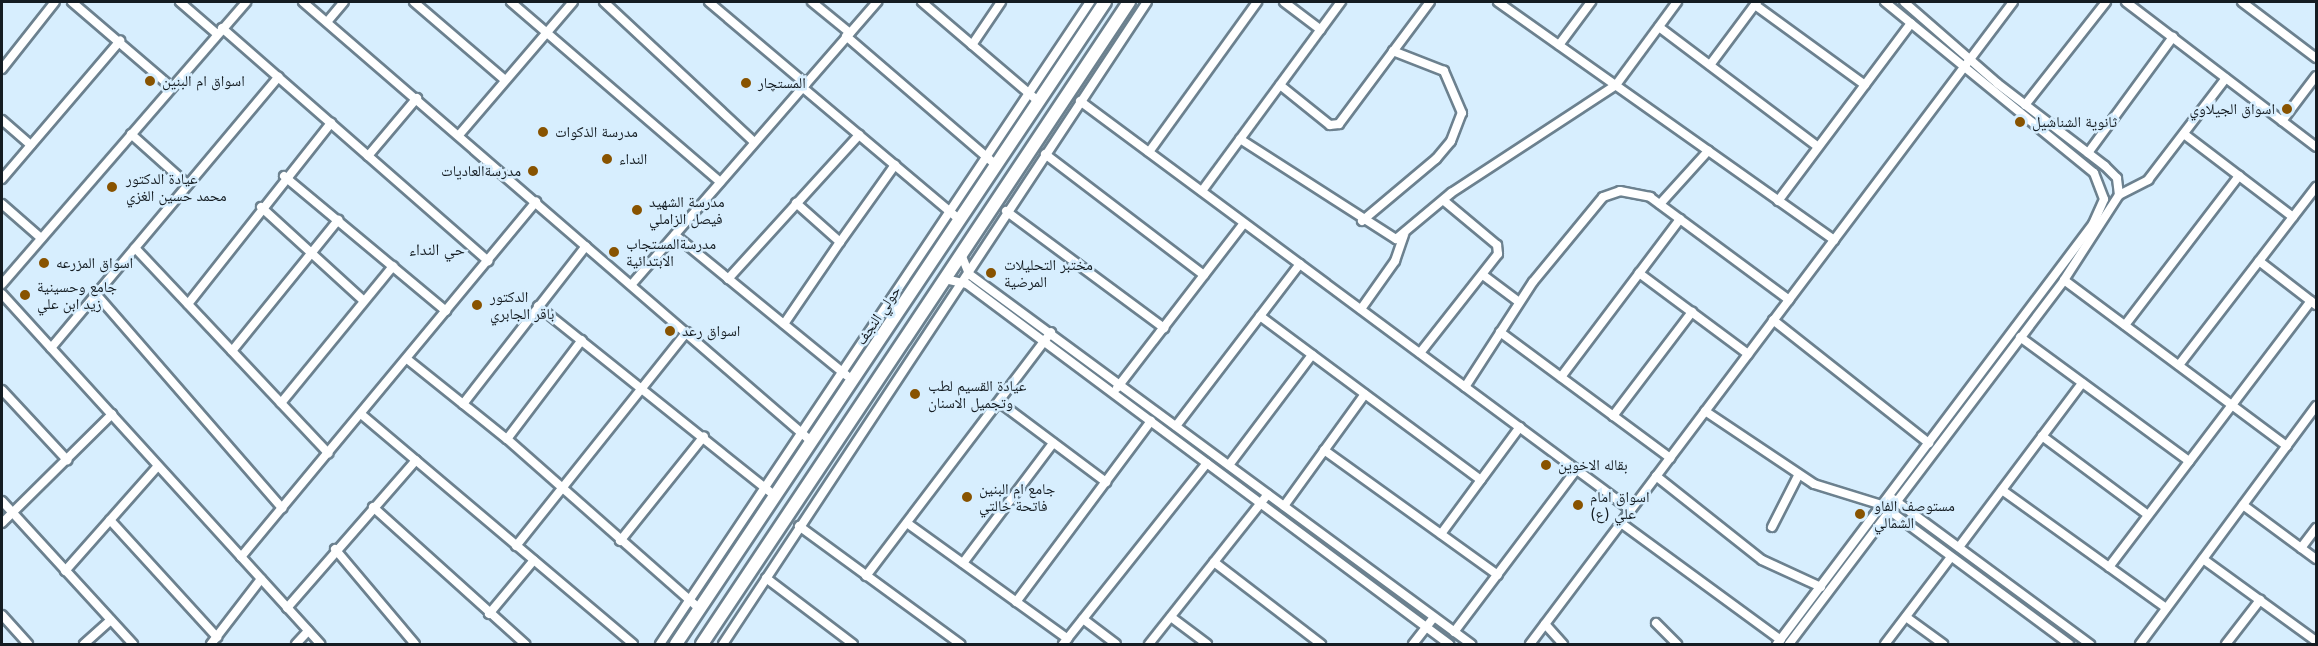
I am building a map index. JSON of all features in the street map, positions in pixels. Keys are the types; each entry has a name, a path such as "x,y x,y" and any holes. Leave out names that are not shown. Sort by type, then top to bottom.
{"main road":[{"name":"حولي النجف","path":"676,645 812,442 848,376 960,220 1105,2"},
{"path":"702,645 1129,2"},
{"path":"1094,19 1099,28 1109,31"},
{"path":"1072,52 1089,62"}],"street":[{"path":"2,69 55,2"},
{"path":"72,2 171,87"},
{"path":"180,2 278,77 488,261"},
{"path":"2,284 246,2"},
{"path":"303,2 417,98 812,442"},
{"path":"327,22 345,2"},
{"path":"414,2 505,80"},
{"path":"511,2 720,182"},
{"path":"459,135 573,2"},
{"path":"604,2 754,142"},
{"path":"709,2 960,220"},
{"path":"812,2 996,165"},
{"path":"632,284 877,2"},
{"path":"922,2 1038,102"},
{"path":"972,45 1001,2"},
{"path":"660,645 802,433 848,376 949,211 1027,92 1090,2"},
{"path":"723,645 959,280 1147,2"},
{"path":"1149,152 1257,2"},
{"path":"1284,2 1321,30"},
{"path":"1202,191 1341,2"},
{"path":"1280,85 1335,126 1430,2"},
{"path":"1498,2 1834,240"},
{"path":"1559,45 1591,2"},
{"path":"1240,139 1388,239 1404,234 1443,200 1616,86 1677,2"},
{"path":"1621,523 1779,642 2093,224 2104,199 2094,173 1962,69 1885,2"},
{"path":"1905,2 1970,60 2117,178 2119,195"},
{"path":"1530,645 2013,2"},
{"path":"2025,105 2106,2"},
{"path":"2126,2 2316,147"},
{"path":"2242,2 2316,58"},
{"path":"1710,65 1756,3 1865,85"},
{"path":"1778,201 1911,24"},
{"path":"1659,27 1818,147"},
{"path":"2088,153 2173,38"},
{"path":"2,179 120,41"},
{"path":"1362,221 1436,159 1451,141 1462,113 1444,71 1393,51"},
{"path":"2282,121 2316,76"},
{"path":"51,348 278,77"},
{"path":"1789,645 2064,280 2119,195 2142,186 2226,78"},
{"path":"368,156 417,98"},
{"path":"1080,101 1631,510"},
{"path":"2,120 31,145"},
{"path":"188,304 284,176 331,123"},
{"path":"131,134 188,185"},
{"path":"2184,134 2293,217"},
{"path":"728,279 860,135"},
{"path":"1660,204 1708,151"},
{"path":"1045,154 1204,275"},
{"path":"784,324 895,165"},
{"path":"284,176 446,311"},
{"path":"2125,325 2239,176"},
{"path":"2179,365 2316,187"},
{"path":"1465,387 1520,302 1603,198 1635,193 1660,204 1789,300"},
{"path":"1420,353 1498,254 1497,245 1443,200"},
{"path":"241,557 536,202"},
{"path":"796,203 840,242"},
{"path":"2,204 41,238"},
{"path":"261,207 364,301"},
{"path":"1006,211 1164,328"},
{"path":"1561,377 1680,219"},
{"path":"232,351 338,220"},
{"path":"1114,393 1244,223"},
{"path":"1361,309 1395,261 1404,234"},
{"path":"675,235 848,376"},
{"path":"463,404 586,246"},
{"path":"135,248 328,453"},
{"path":"961,254 966,270 1471,645"},
{"path":"2109,567 2231,405 2314,303 2259,261"},
{"path":"1176,426 1300,264"},
{"path":"281,403 393,266"},
{"path":"1639,273 1748,354"},
{"path":"1483,275 1520,302"},
{"path":"945,279 959,280 1045,342 1449,645"},
{"path":"2064,280 2287,446"},
{"path":"2,294 320,645"},
{"path":"96,294 282,508"},
{"path":"538,306 705,436 776,497"},
{"path":"1613,416 1692,312"},
{"path":"1260,316 1481,480"},
{"path":"1773,320 1929,443"},
{"path":"516,546 644,389 687,332"},
{"path":"866,576 1051,332"},
{"path":"1500,332 1670,458"},
{"path":"2020,338 2189,461"},
{"path":"507,438 582,340"},
{"path":"1229,465 1312,355"},
{"path":"407,359 507,438 562,490 699,608"},
{"path":"1959,548 2082,383"},
{"path":"2,390 67,460"},
{"path":"1284,506 1365,394"},
{"path":"999,402 1106,482"},
{"path":"2140,645 2316,406"},
{"path":"1705,411 1799,474 1834,494 1882,505 2069,645"},
{"path":"2,523 112,414"},
{"path":"361,414 633,645"},
{"path":"1016,602 1151,422"},
{"path":"1441,534 1520,427"},
{"path":"620,541 705,436"},
{"path":"2042,436 2148,515"},
{"path":"963,563 1053,442"},
{"path":"1324,450 1498,575"},
{"path":"287,608 335,549 416,460"},
{"path":"907,523 1016,602 1066,642 1206,463"},
{"path":"65,571 158,466"},
{"path":"1454,632 1577,469"},
{"path":"1772,527 1799,474"},
{"path":"1656,476 1762,560 1821,587"},
{"path":"2002,490 2166,608"},
{"path":"1149,645 1268,494"},
{"path":"1889,495 2090,645"},
{"path":"2,501 133,645"},
{"path":"2243,505 2316,559"},
{"path":"373,507 525,645"},
{"path":"110,520 217,637"},
{"path":"799,526 960,645"},
{"path":"2301,548 2316,528"},
{"path":"335,549 415,645"},
{"path":"1885,645 1952,557"},
{"path":"2203,559 2316,641"},
{"path":"489,614 534,560"},
{"path":"1214,562 1319,644"},
{"path":"766,578 843,641 853,645"},
{"path":"211,645 261,579"},
{"path":"2226,645 2260,600"},
{"path":"2,615 28,645"},
{"path":"1171,617 1207,645"},
{"path":"1413,645 1434,617"},
{"path":"1906,617 1943,645"},
{"path":"84,645 111,620"},
{"path":"1083,620 1116,645"},
{"path":"1656,623 1677,645"},
{"path":"1545,624 1563,645"},
{"path":"296,645 308,631"}],"place":[{"name":"اسواق ام البنين","path":"150,81"},
{"name":"المستچار","path":"746,83"},
{"name":"اسواق الجيلاوي","path":"2287,109"},
{"name":"ثانوية الشناشيل","path":"2020,122"},
{"name":"مدرسة الذكوات","path":"543,132"},
{"name":"النداء","path":"607,159"},
{"name":"مدرسةالعاديات","path":"533,171"},
{"name":"عيادة الدكتور محمد حسين الغزي","path":"112,187"},
{"name":"مدرسة الشهيد فيصل الزاملي","path":"637,210"},
{"name":"مدرسةالمستجاب الابتدائية","path":"614,252"},
{"name":"اسواق المزرعه","path":"44,263"},
{"name":"مختبر التحليلات المرضية","path":"991,273"},
{"name":"جامع وحسينية زيد ابن علي","path":"25,295"},
{"name":"الدكتور باقر الجابري","path":"477,305"},
{"name":"اسواق رعد","path":"670,331"},
{"name":"عيادة القسيم لطب وتجميل الاسنان","path":"915,394"},
{"name":"بقاله الاخوين","path":"1546,465"},
{"name":"جامع ام البنين فاتحة خالتي","path":"967,497"},
{"name":"اسواق امام علي (ع)","path":"1578,505"},
{"name":"مستوصف الفاو الشمالي","path":"1860,514"}],"district":[{"name":"حي النداء","path":"437,249"}]}
